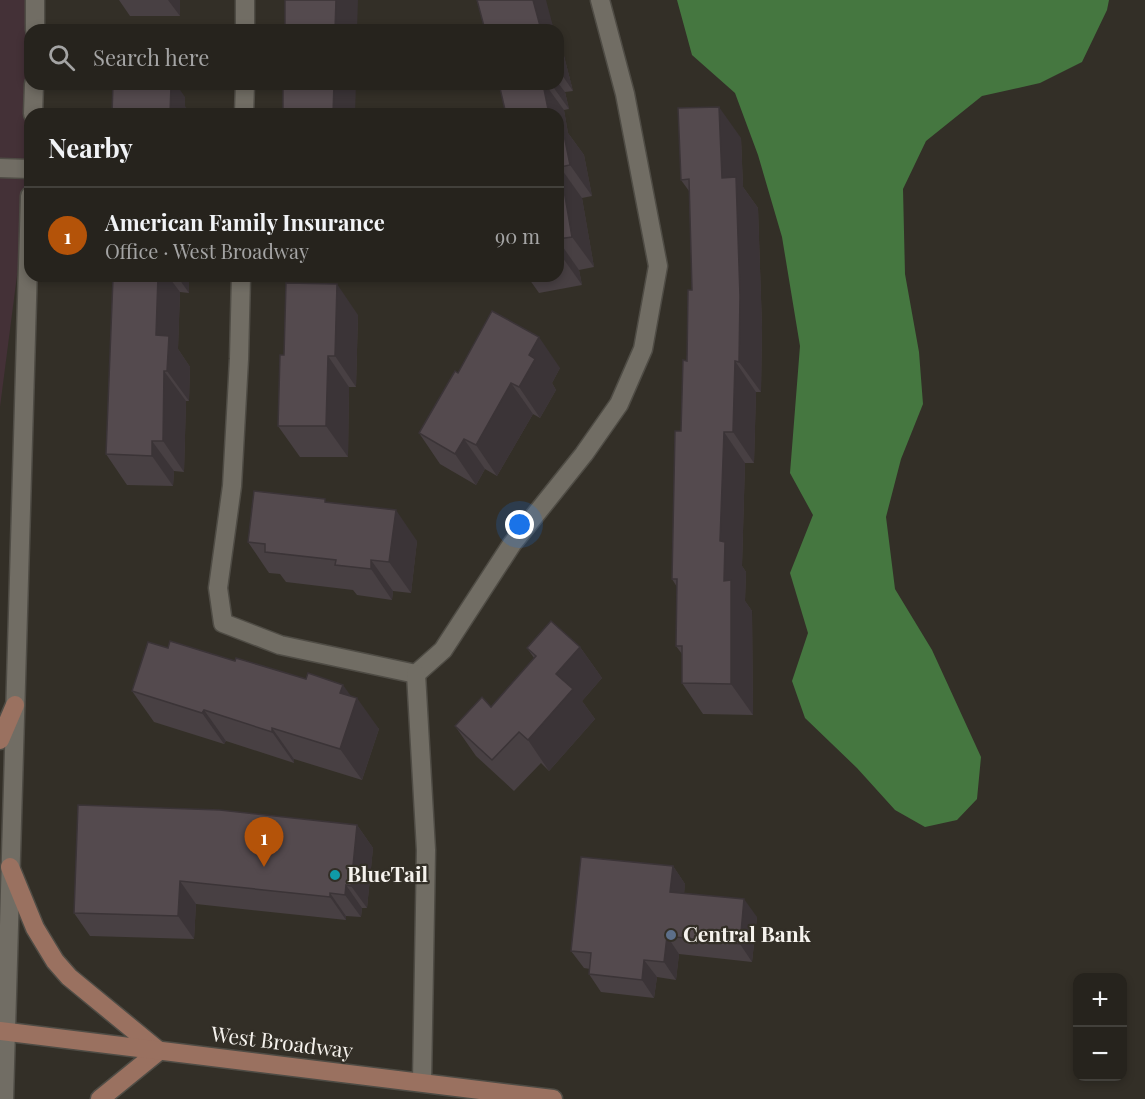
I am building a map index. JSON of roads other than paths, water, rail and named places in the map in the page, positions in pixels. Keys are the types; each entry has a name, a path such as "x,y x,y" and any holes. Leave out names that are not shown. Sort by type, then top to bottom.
{"main road":[{"path":"0,740 15,705"},
{"path":"10,867 34,928 55,961 69,977 159,1051 100,1099"},
{"name":"West Broadway","path":"2,1033 554,1099"}],"street":[{"path":"35,0 35,24"},
{"path":"245,0 245,24"},
{"path":"416,674 443,650 512,544 584,454 619,404 643,349 658,266 625,94 600,0"},
{"path":"33,108 34,90"},
{"path":"244,108 245,90"},
{"path":"0,168 24,169"},
{"path":"4,1099 2,1033 10,867 27,282"},
{"path":"241,282 232,486 218,588 223,623 280,645 416,674"},
{"path":"416,674 426,850 422,1082"}],"place":[{"name":"American Family Insurance","path":"264,867"},
{"name":"BlueTail","path":"335,875"},
{"name":"Central Bank","path":"671,935"}]}
